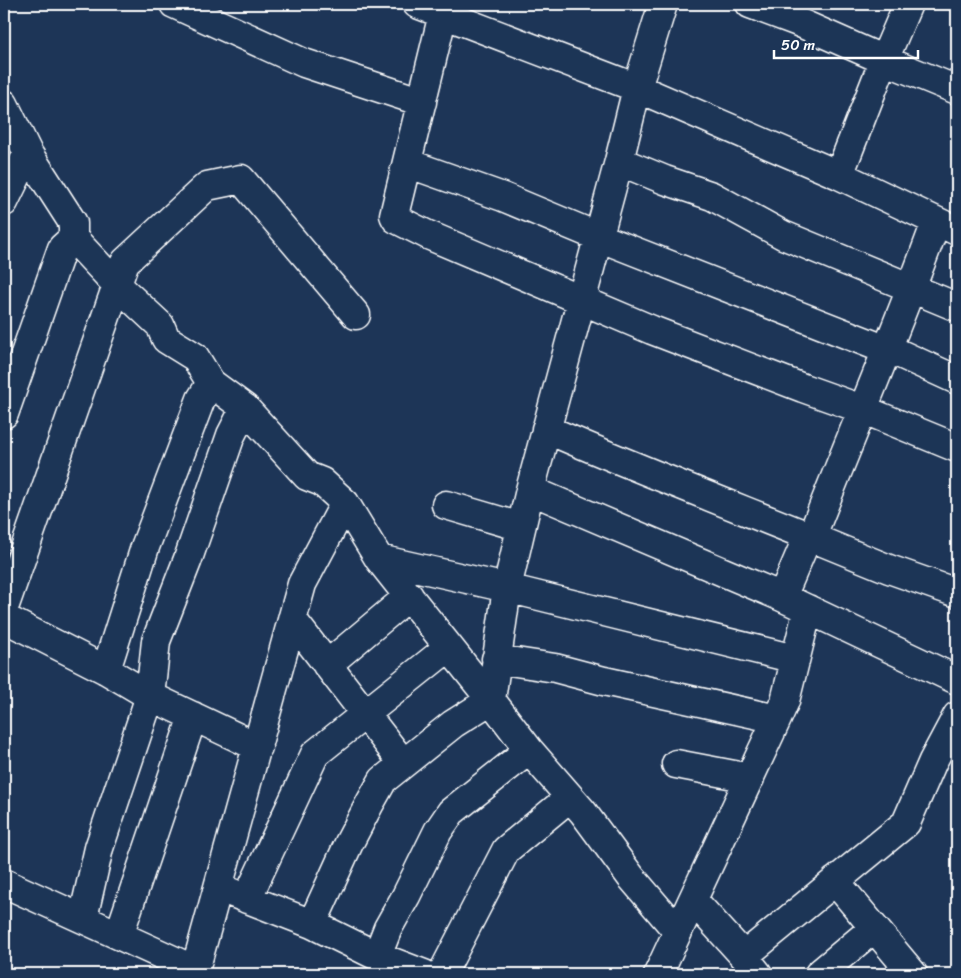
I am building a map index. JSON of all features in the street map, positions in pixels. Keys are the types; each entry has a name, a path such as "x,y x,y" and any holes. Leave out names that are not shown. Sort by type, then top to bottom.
{"street":[{"path":"174,4 304,63 422,102"},
{"path":"418,4 637,88 839,175 946,227 912,288 815,528 808,536 782,597"},
{"path":"491,700 507,588 530,490 637,88 663,4"},
{"path":"750,4 826,33 884,60 957,90"},
{"path":"839,175 908,4"},
{"path":"442,14 394,214 400,222 652,330 862,409 957,448"},
{"path":"4,104 28,153 73,223 73,238 117,285 160,325 166,339 195,357 211,383 245,408 307,476 322,482 345,503 379,559 529,750 570,797 631,877 678,932"},
{"path":"4,202 28,153"},
{"path":"619,161 665,180 712,196 782,235 957,307"},
{"path":"407,163 503,196 598,237 898,353 957,380"},
{"path":"4,608 125,262 207,186 242,179 356,315"},
{"path":"4,414 62,248 73,238"},
{"path":"106,670 145,547 201,399 211,383"},
{"path":"82,918 99,848 150,696 156,641 188,559 231,436 245,408"},
{"path":"546,429 615,460 685,486 890,569 957,593"},
{"path":"530,490 782,597 957,680"},
{"path":"4,883 195,972 302,584 345,503"},
{"path":"446,505 522,527"},
{"path":"379,559 507,588 795,659"},
{"path":"327,665 409,596"},
{"path":"658,974 778,719 785,701 808,609"},
{"path":"4,618 106,670 150,696 258,746"},
{"path":"292,619 403,763"},
{"path":"247,899 315,754 449,647"},
{"path":"496,659 555,668 604,681 778,719"},
{"path":"312,924 383,780 453,724 491,700"},
{"path":"119,936 193,716"},
{"path":"693,900 751,965 835,881 906,823 933,760 957,716"},
{"path":"377,956 388,928 438,831 451,812 529,750"},
{"path":"676,764 750,778"},
{"path":"442,974 506,850 570,797"},
{"path":"835,881 913,974"},
{"path":"218,887 312,924 377,956 424,974"},
{"path":"820,974 874,928"}]}
